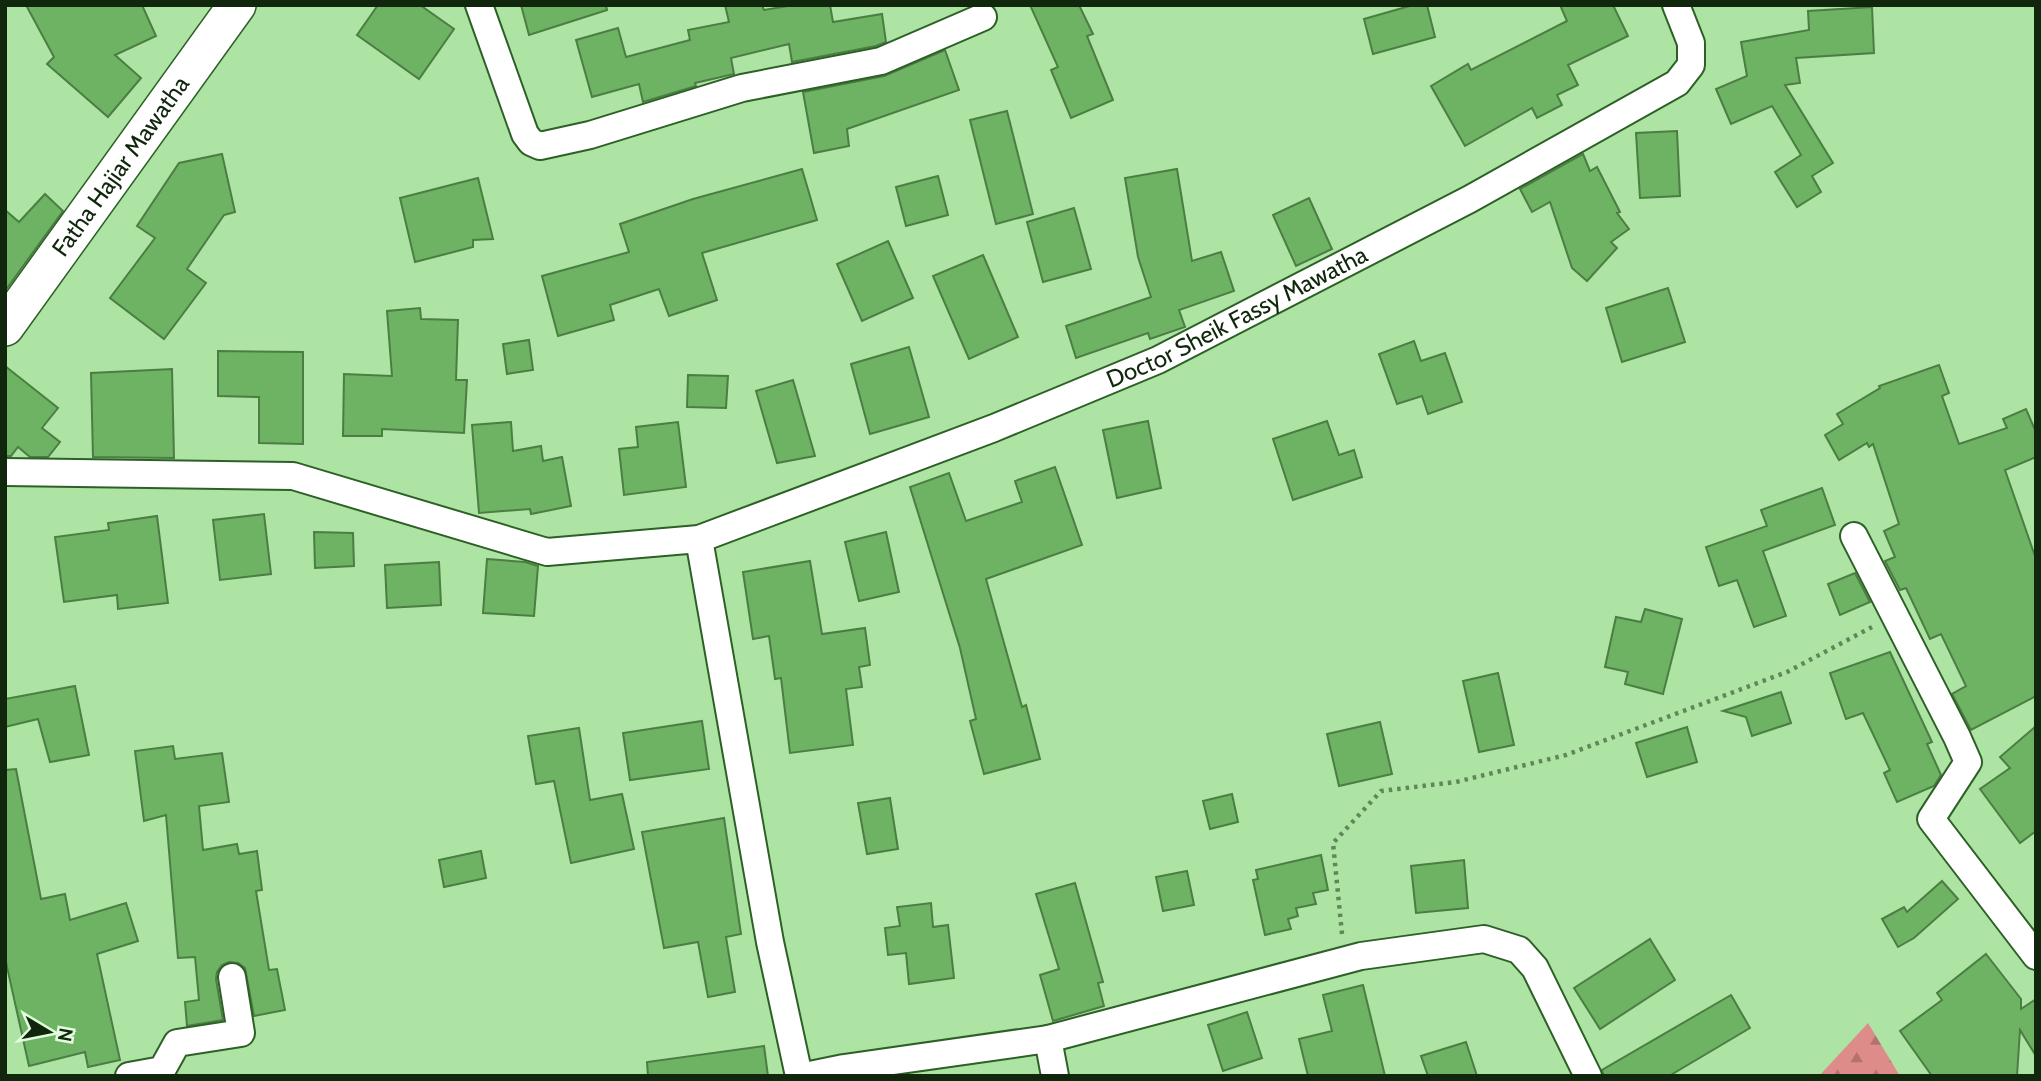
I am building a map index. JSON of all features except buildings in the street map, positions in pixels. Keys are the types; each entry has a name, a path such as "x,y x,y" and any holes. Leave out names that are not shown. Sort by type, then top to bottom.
{"street":[{"name":"Fatha Hajiar Mawatha","path":"5,327 237,5"},
{"path":"479,5 525,134 531,142 540,146 590,135 741,88 881,61 983,17"},
{"name":"Doctor Sheik Fassy Mawatha","path":"5,472 293,476 547,552 699,539 994,428 1158,360 1470,199 1677,83 1690,65 1691,43 1676,5"},
{"path":"1854,536 1968,762 1931,819 2036,956"},
{"path":"699,539 770,942 799,1076"},
{"path":"805,1076 1048,1039 1362,956 1483,940 1519,950 1535,968 1587,1076"},
{"path":"129,1076 162,1070 177,1043 241,1033 232,976"},
{"path":"1048,1039 1055,1076"}],"path":[{"path":"1344,961 1333,843 1381,791 1456,782 1566,755 1787,672 1894,615"}],"green space":[{"path":"1868,1023 1900,1076 1819,1076"}]}
